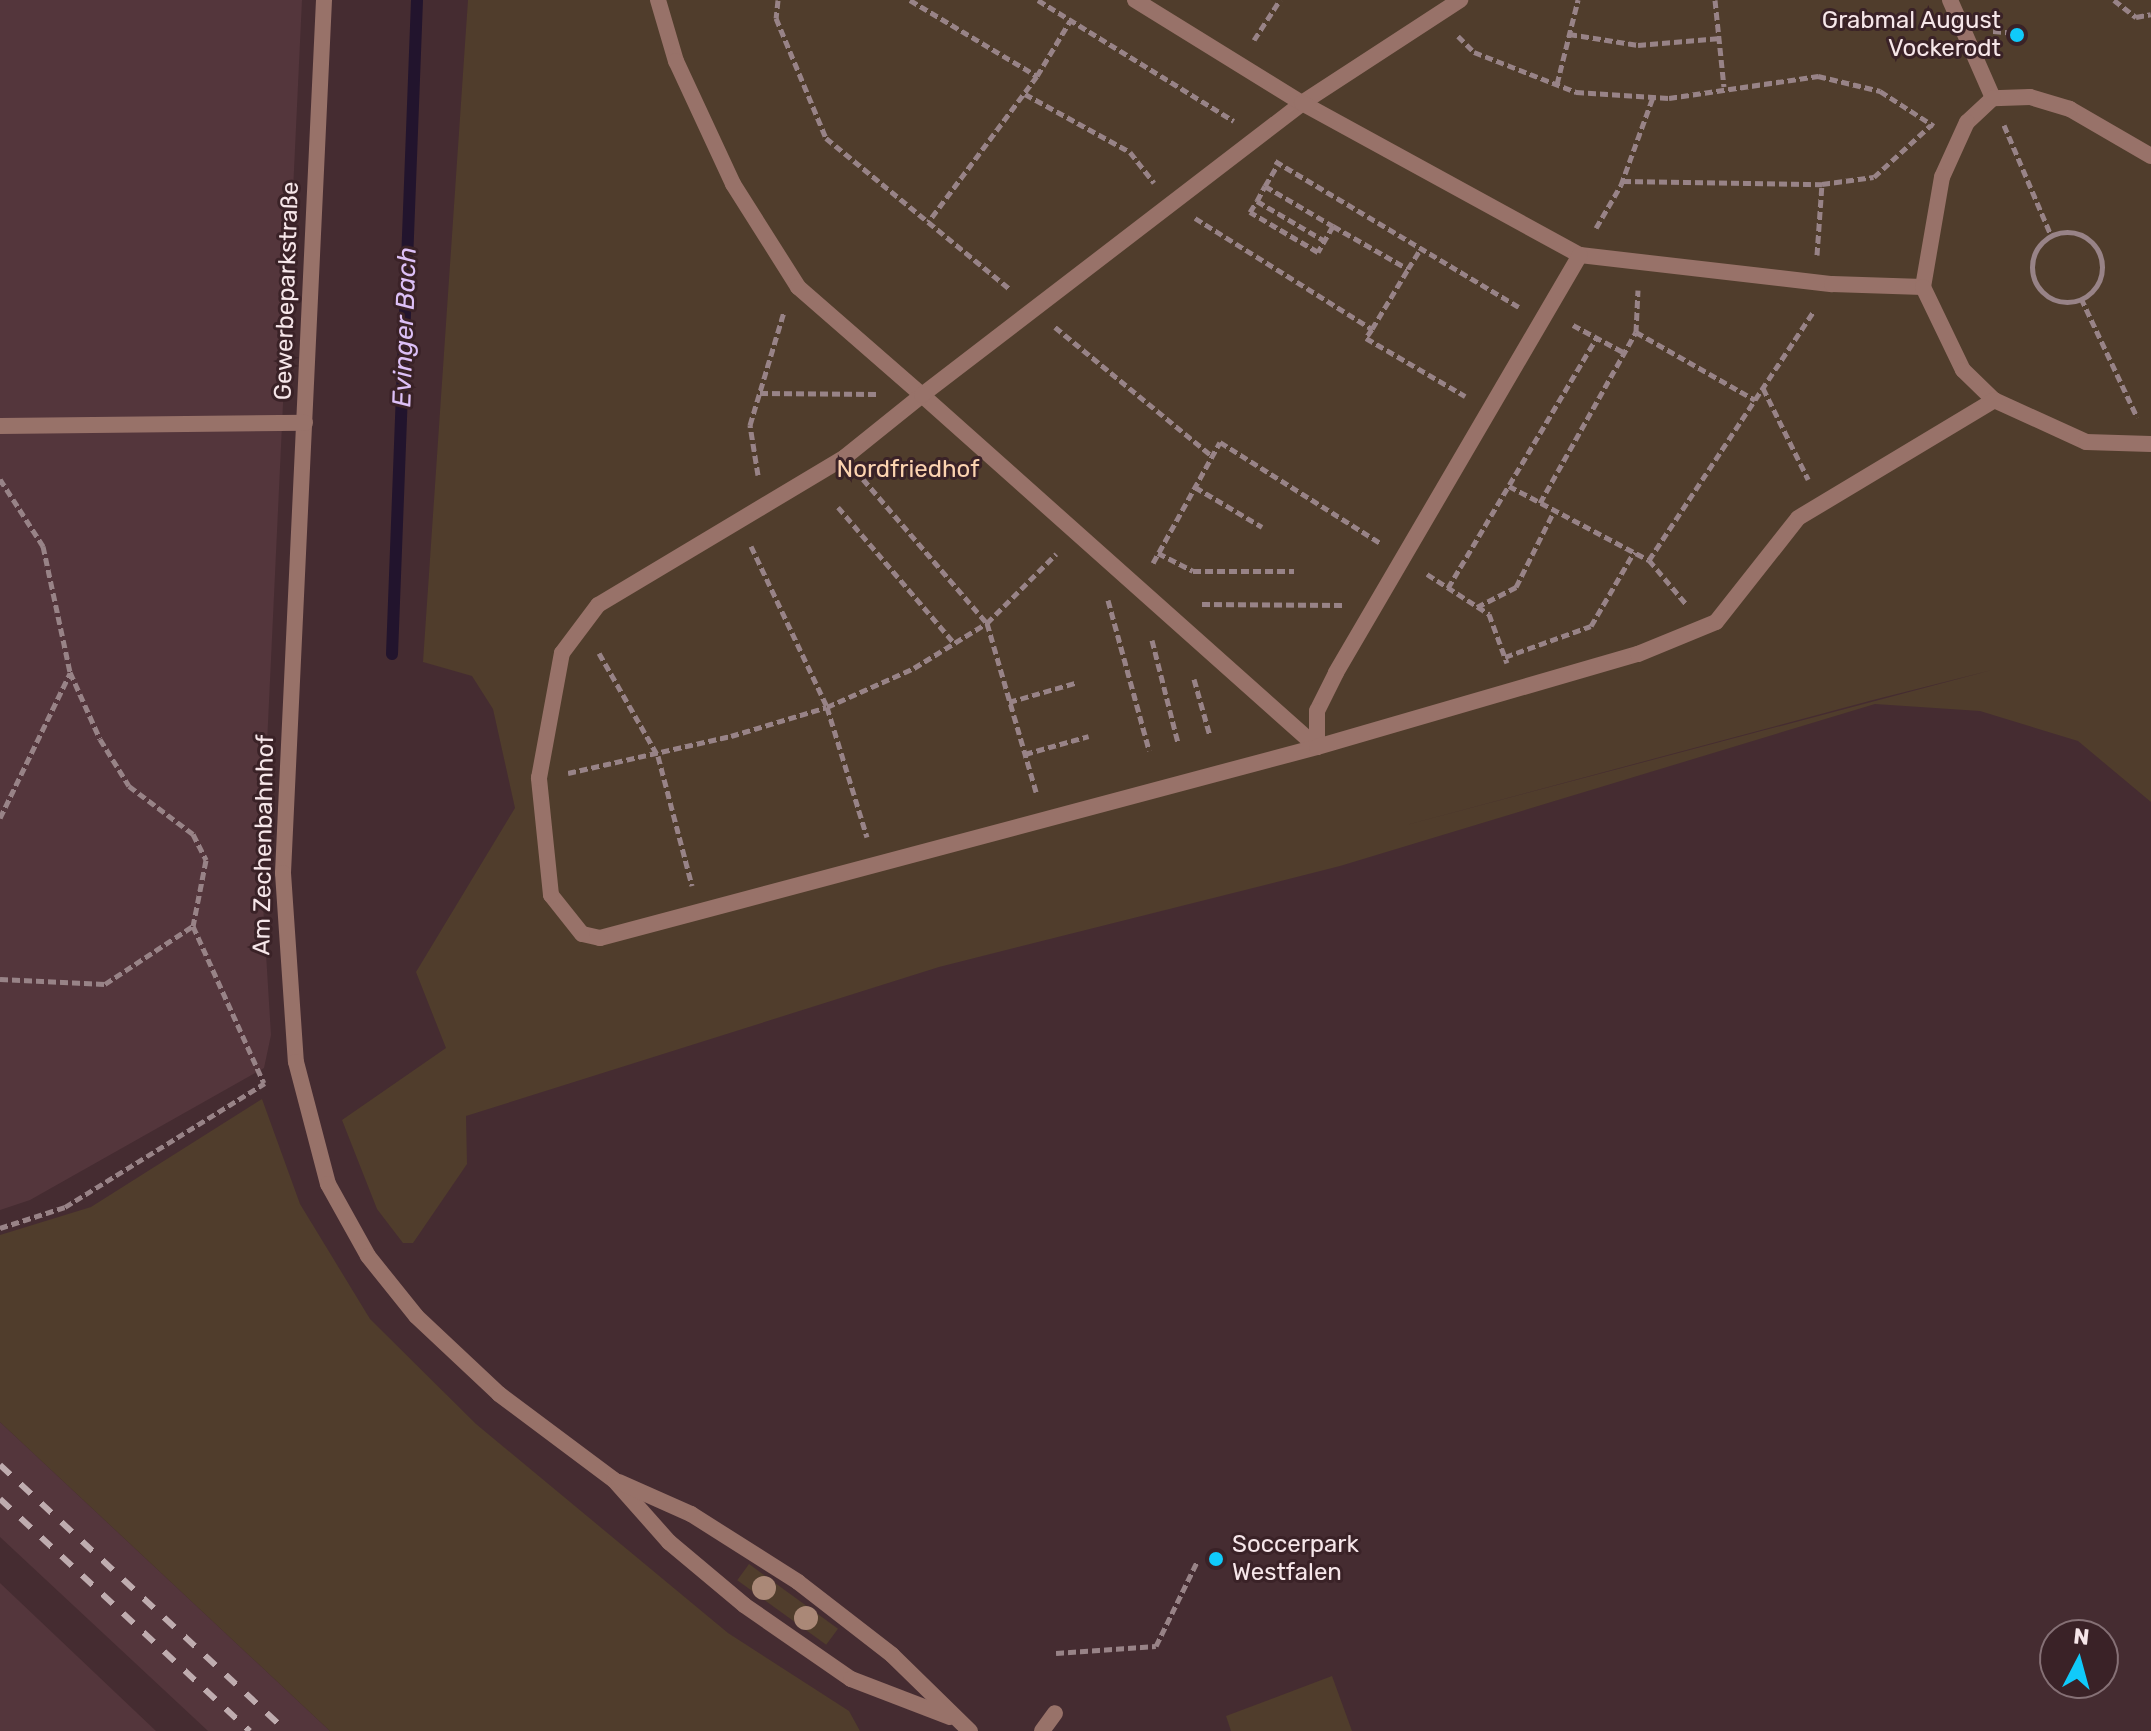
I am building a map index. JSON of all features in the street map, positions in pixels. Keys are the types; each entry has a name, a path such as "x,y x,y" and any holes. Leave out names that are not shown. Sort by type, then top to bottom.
{"street":[{"name":"Gewerbeparkstraße","path":"0,426 305,423 324,0"},
{"path":"658,0 676,61 733,184 798,287 1317,747"},
{"path":"1135,0 1302,103 1580,255 1824,284 1923,287"},
{"path":"1460,0 1302,103 845,457 739,525 598,605 577,628 553,681 539,778 545,876 582,934 600,938 700,916 875,865 1317,747 1638,654 1716,622 1798,518 1994,400"},
{"path":"1950,0 1993,98"},
{"path":"2151,156 2070,109 2030,97 1993,98 1956,142 1935,200 1923,287 1963,370 1994,400 2086,442 2151,445"},
{"path":"1317,747 1317,711 1580,255"},
{"name":"Am Zechenbahnhof","path":"305,423 283,873 296,1062 328,1184 368,1256 416,1316 499,1394 614,1480 669,1542 744,1605 851,1679 950,1717"},
{"name":"Am Zechenbahnhof","path":"614,1480 691,1514 798,1582 892,1655 950,1717 970,1731"},
{"path":"1042,1731 1055,1713"}],"path":[{"path":"778,0 776,18 826,138 1212,456"},
{"path":"910,0 1037,76"},
{"path":"1038,0 1259,136 1278,165 1420,250 1545,316 1597,337 1625,353"},
{"path":"1238,64 1280,0"},
{"path":"1557,85 1578,0"},
{"path":"1715,0 1724,87"},
{"path":"2114,0 2136,17 2151,14"},
{"path":"1438,14 1474,52 1557,85 1653,97 1818,76 1851,80 1956,142"},
{"path":"928,222 1025,94 1070,21"},
{"path":"1569,34 1638,45 1721,38"},
{"path":"1025,94 1130,152 1204,228 1372,329"},
{"path":"1580,255 1623,181 1653,97"},
{"path":"1993,98 2051,235"},
{"path":"1623,181 1822,184 1884,175 1931,125"},
{"path":"1278,165 1250,212 1318,252 1333,226"},
{"path":"1649,560 1763,388 1824,284 1822,184"},
{"path":"1265,186 1408,269"},
{"path":"1257,201 1325,241"},
{"path":"2074,232 2099,254 2100,277 2081,298 2053,299 2036,285 2032,262 2051,235 2074,232"},
{"path":"1420,250 1366,338 1490,411"},
{"path":"1540,503 1636,332 1640,262"},
{"path":"774,503 751,452 759,393 780,321 798,287"},
{"path":"2081,298 2151,445"},
{"path":"1636,332 1755,400"},
{"path":"1448,588 1597,337"},
{"path":"1763,388 1821,505"},
{"path":"759,393 922,395"},
{"path":"1178,743 1139,588 1220,442"},
{"path":"845,457 987,623 1044,820"},
{"path":"0,479 43,546 70,672 129,786 193,834 206,860 193,926 264,1083"},
{"path":"1509,486 1649,560 1681,593 1699,629"},
{"path":"1195,487 1262,527"},
{"path":"838,507 954,643"},
{"path":"1477,607 1516,587 1554,511"},
{"path":"739,525 793,624 827,707 875,865"},
{"path":"539,778 658,756 827,707 987,623 1074,532"},
{"path":"1094,549 1149,750"},
{"path":"1505,657 1591,626 1634,552"},
{"path":"1158,553 1193,571 1294,571"},
{"path":"1157,604 1377,605"},
{"path":"577,628 609,665 658,756 700,916"},
{"path":"0,818 70,672"},
{"path":"1009,702 1075,683"},
{"path":"1025,754 1089,736"},
{"path":"0,979 105,984 193,926"},
{"path":"0,1228 65,1207 296,1062"},
{"path":"1056,1653 1156,1646 1197,1562"}],"shaded area":[{"path":"0,0 302,0 261,872 271,1035 264,1068 30,1200 0,1210"},
{"path":"0,1422 330,1731 208,1731 0,1537"},
{"path":"0,1583 156,1731 0,1731"}],"green space":[{"name":"Nordfriedhof","path":"468,0 2151,0 2151,802 2078,741 1980,711 1875,704 1340,866 939,967 466,1116 467,1164 413,1243 403,1243 377,1209 342,1120 446,1048 416,972 515,808 493,709 472,676 423,662","holes":["1992,670 1395,828 1873,700"]},
{"path":"262,1099 300,1204 370,1319 476,1424 728,1633 849,1711 860,1731 330,1731 0,1422 0,1235 91,1207"},
{"path":"749,1564 838,1629 826,1645 737,1580"},
{"path":"1332,1676 1352,1731 1231,1731 1226,1716"}],"waterway":[{"name":"Evinger Bach","path":"392,654 417,0"}],"railway":[{"path":"0,1465 286,1731"},
{"path":"0,1499 250,1731"}],"place":[{"name":"Grabmal August Vockerodt","path":"2017,35"},
{"name":"Soccerpark Westfalen","path":"1216,1559"}]}
